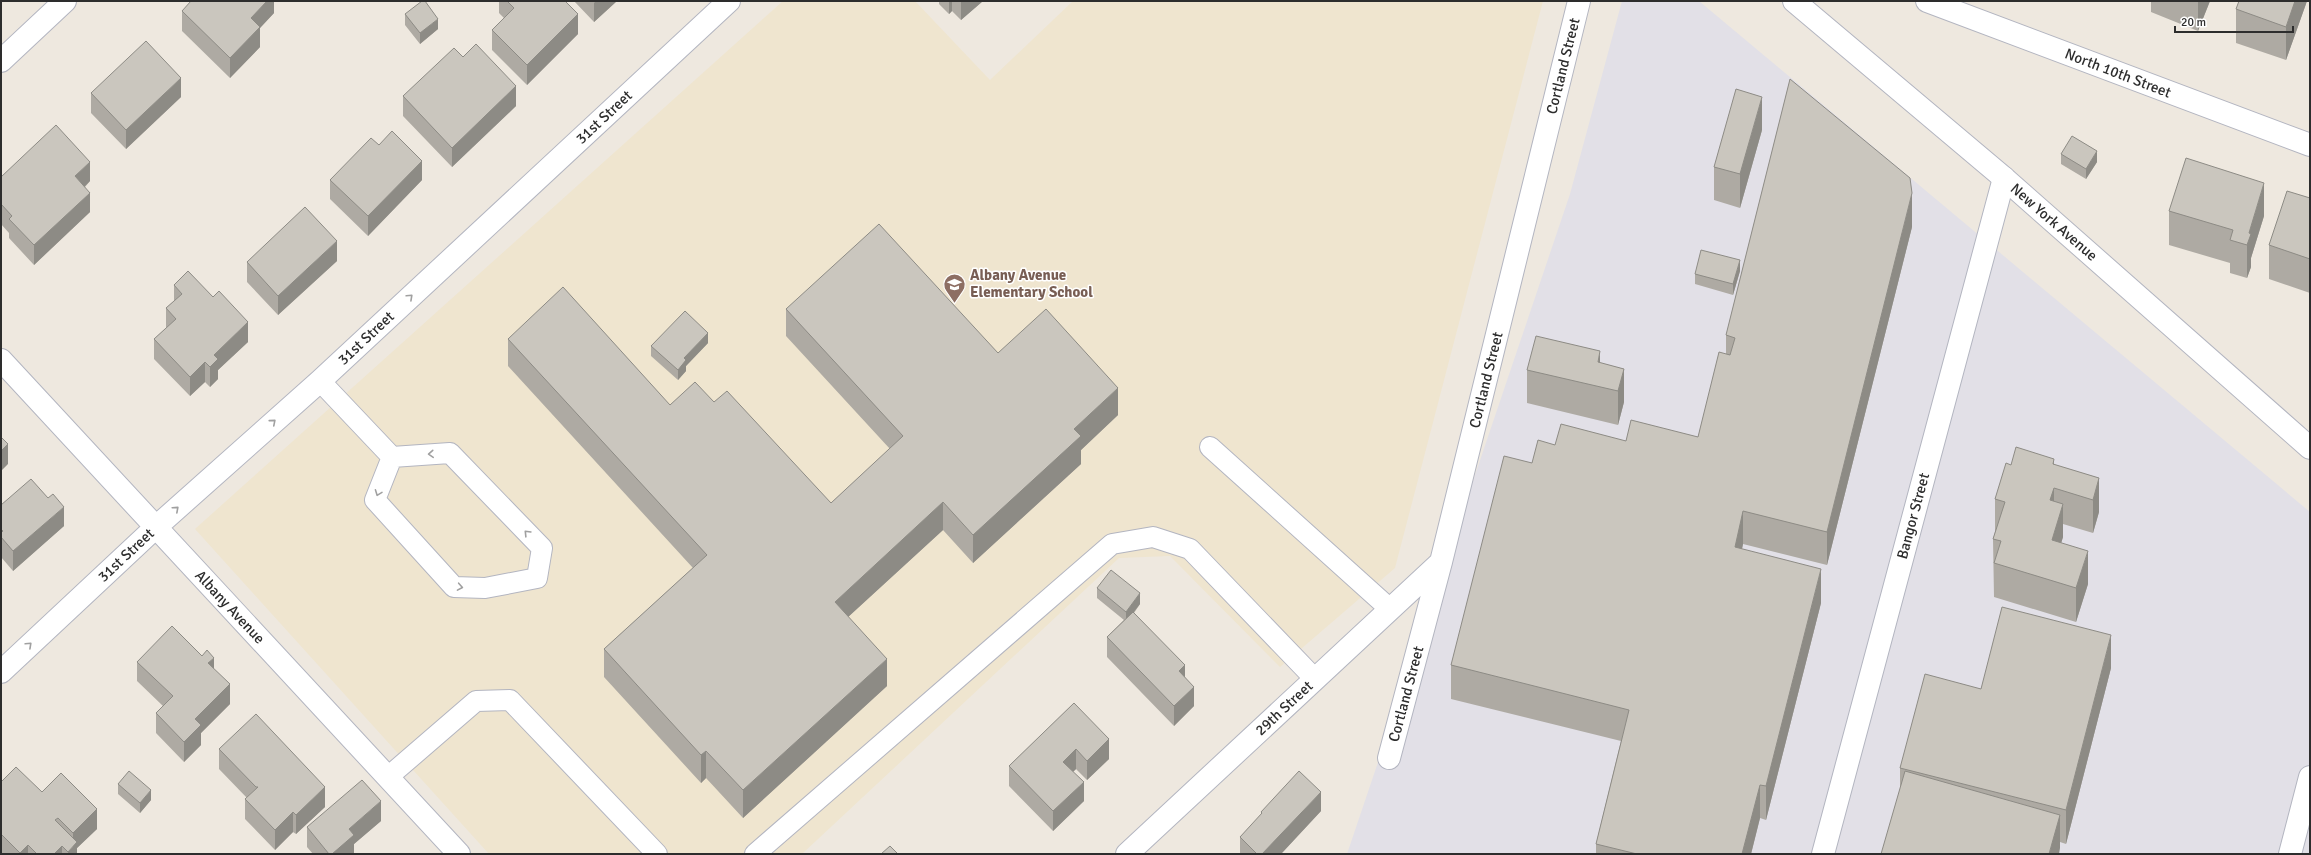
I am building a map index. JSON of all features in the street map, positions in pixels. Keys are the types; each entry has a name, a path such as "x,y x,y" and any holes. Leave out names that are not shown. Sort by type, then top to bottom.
{"street":[{"path":"1,60 65,1"},
{"name":"31st Street","path":"1,672 156,527 320,381 729,1"},
{"name":"Cortland Street","path":"1389,758 1440,562 1579,1"},
{"name":"New York Avenue","path":"1794,1 2004,178 2310,448"},
{"name":"North 10th Street","path":"1926,1 2310,145"},
{"name":"Bangor Street","path":"1823,854 2004,178"},
{"name":"Albany Avenue","path":"1,360 459,854"},
{"name":"29th Street","path":"1127,854 1440,562"},
{"path":"2290,854 2310,777"}],"lane":[{"path":"320,381 392,457"},
{"path":"1210,447 1390,609"},
{"path":"450,453 542,548 537,578 485,588 454,587 376,500 392,457 450,453"},
{"path":"755,854 1112,544 1154,537 1190,549 1315,679"},
{"path":"388,777 476,701 510,700 657,854"}],"shaded area":[{"name":"Albany Avenue Elementary School","path":"783,1 915,1 990,80 1073,1 1543,1 1395,568 1280,667 1170,556 1119,558 802,854 489,854 195,529"},
{"path":"1622,1 1699,1 2310,512 2310,854 1347,854 1570,194"}],"building":[{"path":"191,1 267,1 251,18 260,27 230,58 182,11"},
{"path":"422,1 425,1 438,19 420,33 405,14"},
{"path":"507,1 565,1 578,14 527,65 492,30 514,8"},
{"path":"2239,1 2295,1 2286,27 2236,9"},
{"path":"146,41 181,78 126,130 91,93"},
{"path":"476,44 516,86 452,148 403,96 454,48 463,57"},
{"path":"1790,79 1910,178 1912,193 1827,532 1743,511 1735,547 1821,569 1766,786 1760,785 1742,854 1637,854 1596,844 1629,710 1451,665 1504,456 1532,463 1538,440 1555,445 1561,424 1626,441 1631,420 1698,437 1719,352 1730,355 1735,338 1726,335"},
{"path":"1736,89 1762,97 1740,174 1714,167"},
{"path":"56,125 90,162 75,176 90,193 34,245 9,219 12,216 1,204 1,177"},
{"path":"392,131 422,161 368,216 330,180 371,138 379,145"},
{"path":"2072,136 2097,151 2086,169 2061,154"},
{"path":"2186,158 2264,183 2249,233 2251,234 2247,245 2230,240 2233,230 2169,211"},
{"path":"2287,191 2310,198 2310,259 2269,245"},
{"path":"305,207 337,241 278,296 247,262"},
{"path":"879,224 998,353 1046,309 1118,388 1074,429 1081,436 973,535 943,502 835,602 887,659 743,790 706,751 701,755 604,649 707,555 508,339 563,287 670,405 695,382 714,402 727,391 831,503 903,436 786,309"},
{"path":"1701,250 1740,260 1733,284 1695,274"},
{"path":"188,271 213,297 219,291 248,322 214,355 218,359 210,367 205,362 190,377 154,339 176,319 166,308 182,294 174,285"},
{"path":"685,311 708,333 684,358 686,360 678,370 651,346"},
{"path":"1536,336 1600,351 1598,362 1624,369 1618,391 1527,370"},
{"path":"1,437 8,444 1,451"},
{"path":"2016,447 2054,459 2053,464 2099,478 2093,500 2054,488 2050,500 2063,504 2052,540 2088,551 2076,588 1994,563 2001,541 1993,539 2005,502 1995,499 2006,463 2011,465"},
{"path":"31,479 48,498 53,494 64,507 13,551 1,537 1,533 3,531 1,529 1,505"},
{"path":"1111,570 1140,593 1126,612 1097,588"},
{"path":"2002,607 2111,635 2066,810 1900,768 1925,674 1981,689"},
{"path":"1133,612 1185,665 1179,671 1194,687 1174,706 1107,637"},
{"path":"172,626 202,656 207,650 214,658 208,663 230,684 195,719 201,725 184,742 156,713 173,696 137,662"},
{"path":"1074,703 1109,739 1087,761 1076,749 1063,762 1084,782 1053,811 1009,766"},
{"path":"256,714 325,787 296,815 293,812 275,830 245,799 258,787 256,787 219,749"},
{"path":"16,767 42,792 61,773 97,809 73,833 58,818 55,820 77,842 68,852 62,846 54,854 37,854 28,845 20,853 1,834 1,782"},
{"path":"129,771 151,790 140,803 118,784"},
{"path":"1299,771 1321,792 1262,854 1257,854 1240,837"},
{"path":"1905,771 2060,815 2049,854 1881,854"},
{"path":"362,780 381,801 349,829 354,835 332,854 329,854 307,827"},
{"path":"890,846 898,854 881,854"}],"place":[{"name":"Albany Avenue Elementary School","path":"954,304"}]}
